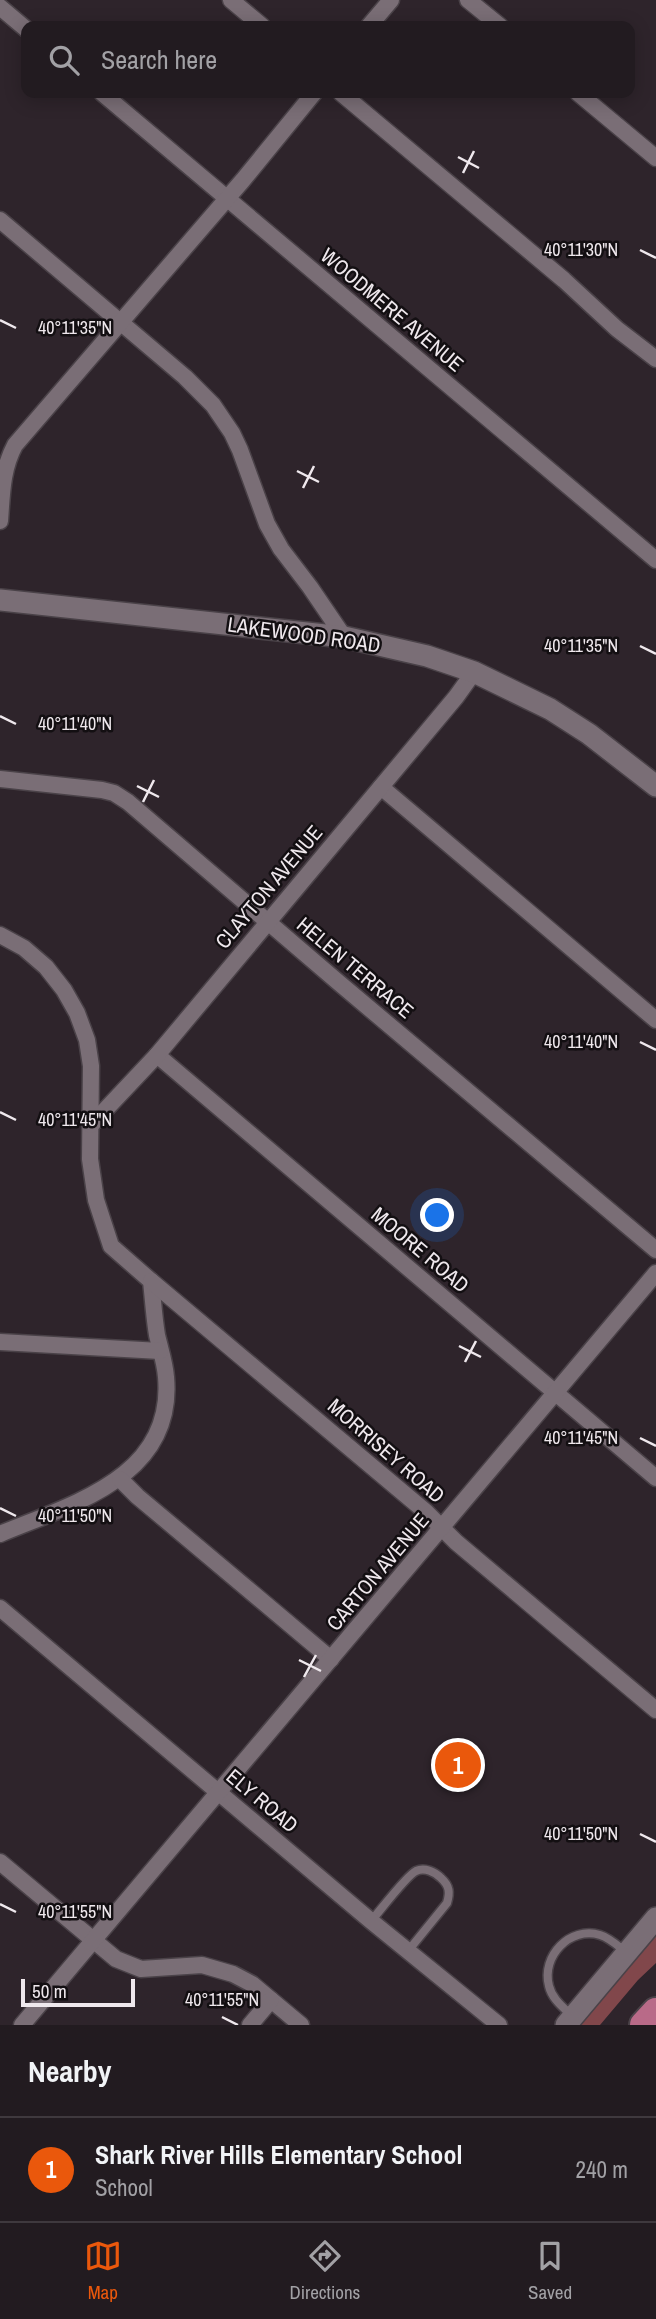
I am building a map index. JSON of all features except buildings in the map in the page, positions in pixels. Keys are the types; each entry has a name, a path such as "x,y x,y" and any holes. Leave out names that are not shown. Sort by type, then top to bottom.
{"highway":[{"path":"644,2025 656,2012"}],"street":[{"path":"231,0 256,21"},
{"path":"373,21 391,0"},
{"path":"468,0 494,21"},
{"path":"0,7 21,25"},
{"name":"WOODMERE AVENUE","path":"108,98 656,560"},
{"path":"0,521 3,478 15,445 310,98"},
{"path":"347,98 656,359"},
{"path":"584,98 656,158"},
{"path":"0,220 185,377 222,416 240,450 267,524 281,549 344,637"},
{"name":"LAKEWOOD ROAD","path":"0,600 344,637 427,656 474,672 521,694 570,722 656,786"},
{"name":"CLAYTON AVENUE","path":"91,1125 157,1055 381,788 474,672"},
{"name":"HELEN TERRACE","path":"0,779 102,790 114,793 128,802 656,1250"},
{"path":"381,788 656,1020"},
{"name":"MORRISEY ROAD","path":"0,935 24,948 46,967 77,1013 87,1041 91,1066 90,1159 96,1200 111,1246 354,1450 456,1542 656,1710"},
{"name":"MOORE ROAD","path":"157,1055 656,1478"},
{"name":"CARTON AVENUE","path":"22,2025 656,1273"},
{"path":"0,1534 101,1491 120,1479 147,1451 162,1417 166,1399 166,1376 151,1281"},
{"path":"0,1342 160,1351"},
{"path":"120,1479 331,1659"},
{"name":"ELY ROAD","path":"0,1608 499,2025"},
{"path":"0,1863 116,1959 141,1969 192,1964 213,1967 242,1979 301,2025"},
{"path":"569,2021 656,1918"},
{"path":"250,2025 271,2000"}],"lane":[{"path":"372,1921 413,1872 426,1870 438,1874 448,1886 450,1894 447,1903 408,1951"},
{"path":"569,2021 549,1985 550,1961 556,1950 565,1940 577,1934 590,1933 602,1935 627,1953"}],"shaded area":[{"path":"656,1935 656,1963 600,2025 579,2025"}],"place":[{"name":"Shark River Hills Elementary School","path":"458,1765"}]}
